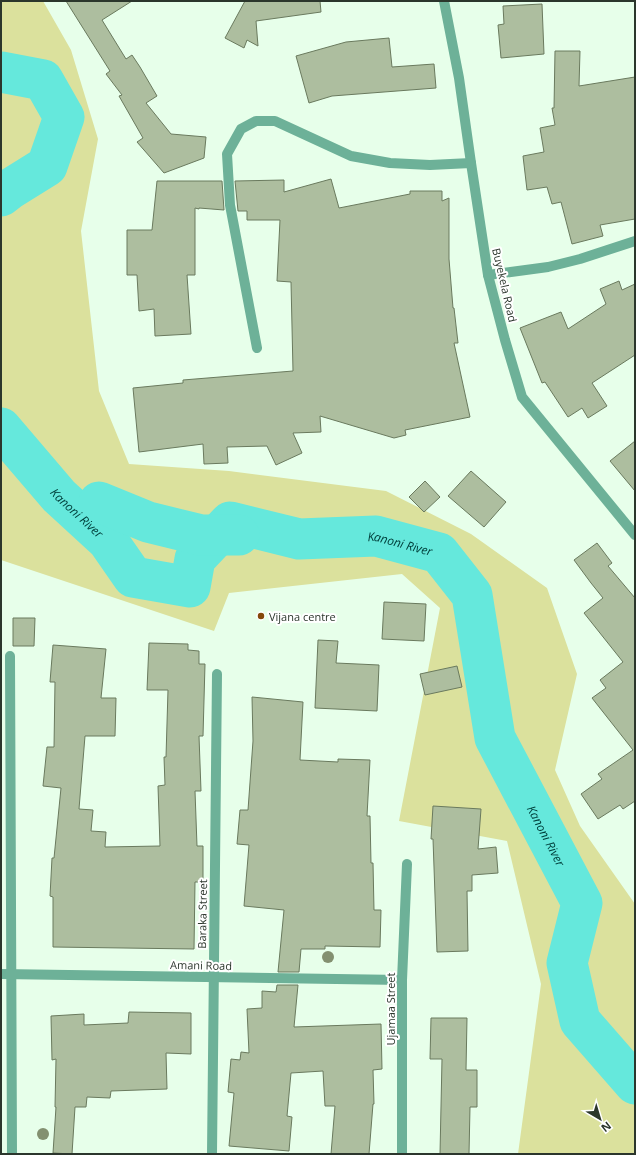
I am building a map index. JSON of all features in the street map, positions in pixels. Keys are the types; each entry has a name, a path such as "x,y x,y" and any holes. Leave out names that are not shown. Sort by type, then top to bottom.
{"street":[{"name":"Buyekela Road","path":"444,1 459,78 488,275 522,397 635,535"},
{"path":"258,348 230,205 227,154 241,129 256,121 275,121 351,156 390,163 430,165 471,163"},
{"path":"488,275 548,267 580,259 635,240"},
{"path":"10,656 6,974 12,1154"},
{"name":"Baraka Street","path":"212,1154 217,674"},
{"name":"Ujamaa Street","path":"402,1154 402,980 407,864"},
{"name":"Amani Road","path":"6,974 402,980"}],"green space":[{"path":"1,1 43,1 71,50 98,139 81,231 99,391 129,464 229,471 386,491 471,534 547,588 577,674 555,770 580,826 635,904 635,1154 518,1154 541,984 507,841 399,821 440,608 402,574 229,593 214,631 1,560"}],"building":[{"path":"66,1 132,1 102,20 126,59 132,55 140,67 157,96 146,103 171,134 206,137 204,158 164,173 137,142 143,138 119,96 122,95 106,74 110,71"},
{"path":"245,1 320,1 321,12 256,21 258,46 247,40 244,48 225,38"},
{"path":"542,4 544,54 501,58 498,25 504,24 503,6"},
{"path":"389,38 392,67 434,64 436,88 332,96 309,103 296,56 346,42"},
{"path":"555,51 580,51 579,86 635,77 635,219 600,225 603,236 572,244 561,202 552,204 547,187 527,190 523,156 544,152 540,128 555,125 552,108 554,108"},
{"path":"331,179 339,208 410,194 410,191 442,191 442,201 449,198 449,259 453,308 458,343 454,343 470,417 405,430 406,435 394,438 320,416 321,432 293,433 302,453 276,465 267,446 227,447 228,463 204,464 203,444 139,452 133,388 183,383 183,380 293,371 291,282 277,281 280,220 247,220 247,211 238,211 235,181 284,180 284,192"},
{"path":"157,181 222,181 224,210 195,208 195,275 187,275 191,334 155,336 154,309 139,311 137,275 127,275 127,230 152,230"},
{"path":"619,281 622,290 635,284 635,355 592,383 607,406 588,418 582,408 568,417 545,382 542,383 520,328 561,312 568,329 606,304 600,289"},
{"path":"635,441 635,491 610,461"},
{"path":"471,471 506,502 484,527 448,496"},
{"path":"425,481 440,497 424,512 409,497"},
{"path":"597,543 612,563 608,566 635,598 635,801 623,809 620,805 598,819 581,794 602,779 598,774 633,750 592,698 606,688 600,680 623,662 584,613 603,598 574,560"},
{"path":"384,602 426,604 424,641 382,639"},
{"path":"13,618 35,618 34,646 13,646"},
{"path":"318,640 338,641 336,663 379,665 377,711 315,708"},
{"path":"149,643 188,644 188,650 199,651 199,664 205,664 203,736 199,736 201,791 195,791 197,846 203,846 203,882 195,882 194,949 53,947 53,897 50,896 52,858 54,858 61,788 43,786 47,747 54,747 55,682 50,682 53,645 106,649 101,698 116,698 115,736 85,736 79,809 93,810 91,831 106,832 105,847 160,846 158,786 165,785 164,757 166,757 168,690 147,690"},
{"path":"457,666 462,687 425,695 420,674"},
{"path":"252,697 303,702 300,760 338,762 338,759 370,760 367,816 370,816 374,910 381,910 380,947 325,946 325,949 301,949 299,972 278,972 284,910 244,906 249,845 237,844 240,810 248,810 253,741"},
{"path":"433,806 481,809 478,849 496,847 498,873 472,875 472,891 467,891 468,951 437,952 433,839 431,839"},
{"path":"277,985 298,985 294,1027 381,1024 382,1069 373,1070 374,1104 369,1154 331,1154 335,1106 325,1106 323,1071 291,1073 287,1116 292,1117 289,1151 229,1146 234,1093 228,1092 231,1059 240,1060 241,1052 249,1053 247,1009 262,1008 262,991 276,992"},
{"path":"129,1012 191,1013 191,1054 166,1053 167,1089 111,1091 110,1098 87,1097 86,1107 75,1107 72,1154 53,1153 56,1107 56,1059 52,1060 51,1016 84,1014 84,1025 128,1023"},
{"path":"431,1018 467,1018 466,1070 477,1070 477,1107 470,1107 469,1154 440,1154 442,1059 430,1059"}],"waterway":[{"name":"Kanoni River","path":"1,72 43,80 64,117 47,166 1,196"},
{"name":"Kanoni River","path":"1,428 59,496 108,541 133,577 190,587 195,559 230,522 299,539 376,536 439,553 472,595 495,738 582,903 567,963 580,1021 635,1084"},
{"path":"99,502 148,522 201,535 239,535"}],"place":[{"name":"Vijana centre","path":"261,616"}]}
